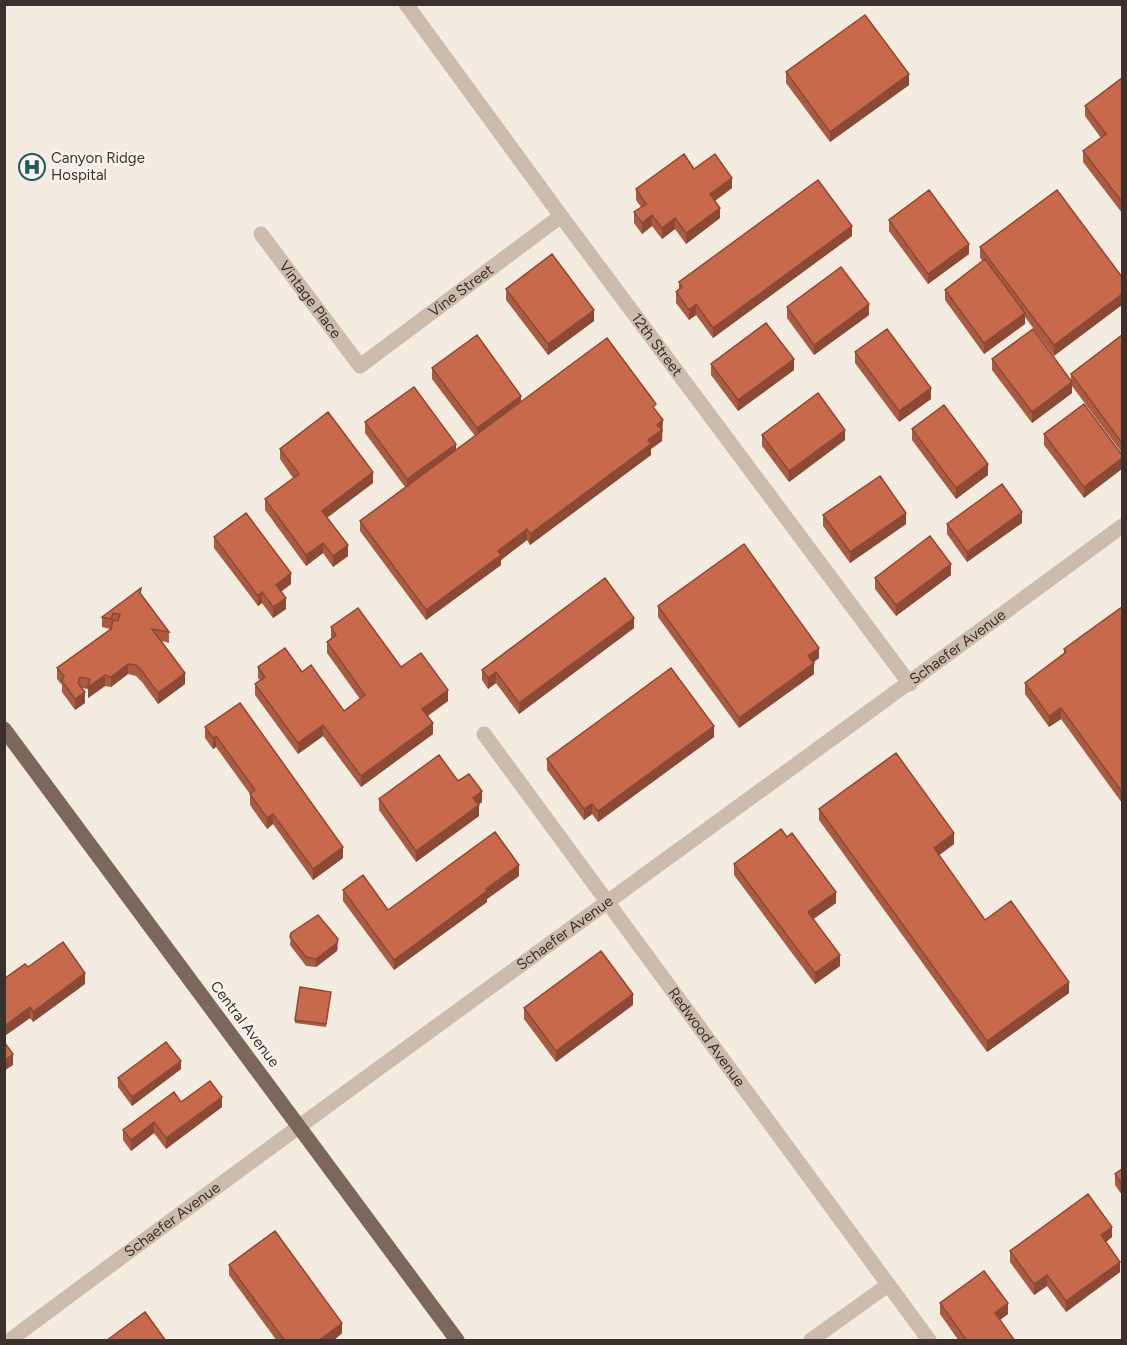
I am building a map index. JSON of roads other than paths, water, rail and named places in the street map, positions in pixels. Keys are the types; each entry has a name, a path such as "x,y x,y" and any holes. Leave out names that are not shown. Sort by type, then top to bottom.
{"main road":[{"name":"Central Avenue","path":"4,729 457,1341"}],"street":[{"name":"12th Street","path":"406,4 910,684"},
{"name":"Vine Street","path":"360,366 561,216"},
{"name":"Vintage Place","path":"261,234 360,366"},
{"name":"Schaefer Avenue","path":"10,1341 299,1126 910,684 1122,526"},
{"name":"Redwood Avenue","path":"484,734 929,1341"},
{"path":"811,1341 888,1285"}],"place":[{"name":"Canyon Ridge Hospital","path":"32,167"}]}
